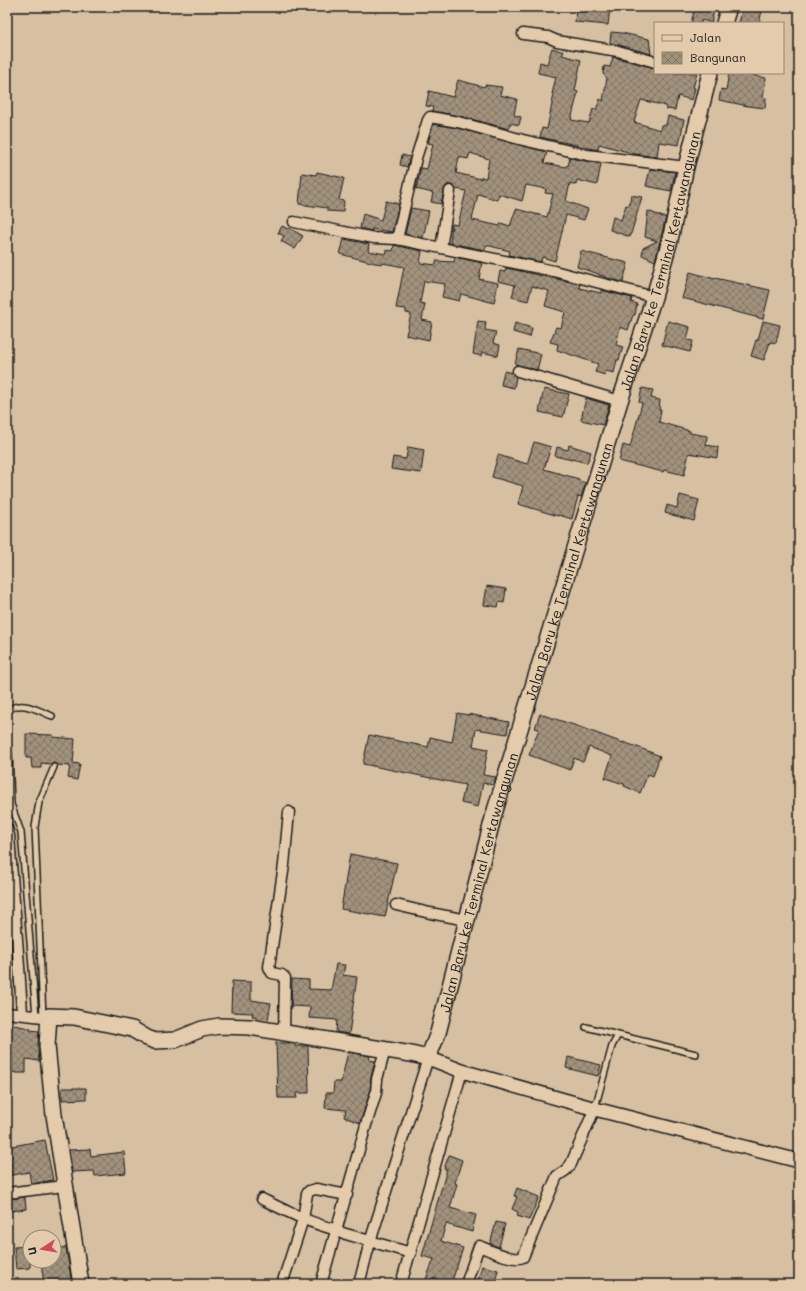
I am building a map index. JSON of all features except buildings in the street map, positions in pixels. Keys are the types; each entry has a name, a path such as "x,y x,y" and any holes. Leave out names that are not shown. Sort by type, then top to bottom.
{"main road":[{"path":"724,22 728,7"},
{"name":"Jalan Baru ke Terminal Kertawangunan","path":"428,1058 438,1033 494,814 620,401 654,297 670,240 709,74"},
{"path":"81,1284 64,1186 43,1016 81,1018 132,1029 155,1041 175,1040 202,1029 219,1026 250,1027 428,1058"}],"street":[{"path":"523,34 548,37 557,41 618,50 654,62"},
{"path":"397,239 416,158 430,117 458,122 523,140 587,155 686,167"},
{"path":"441,248 450,191"},
{"path":"294,222 374,238 397,239 554,271 654,297"},
{"path":"518,371 620,401"},
{"path":"284,1032 285,978 282,975 272,973 269,967 284,865 289,812"},
{"path":"7,828 10,835 10,891 18,946 22,1014"},
{"path":"396,905 467,920"},
{"path":"7,1013 43,1016"},
{"path":"321,1284 338,1230 376,1093 377,1079 386,1050"},
{"path":"359,1284 370,1242 428,1058 462,1071 595,1108 799,1161"},
{"path":"401,1284 462,1071"},
{"path":"466,1284 478,1246 514,1259 520,1259 523,1257 557,1176 566,1170 571,1164 595,1108"},
{"path":"7,1193 64,1186"},
{"path":"282,1284 303,1219 307,1194 312,1189 347,1195"},
{"path":"262,1199 303,1219 325,1227 338,1230 339,1232 370,1242 411,1253"}],"lane":[{"path":"7,712 12,707 30,707 52,716"},
{"path":"7,742 9,752 11,804 21,832 43,1016"},
{"path":"43,1016 35,827 39,802 54,767"},
{"path":"586,1027 696,1054"},
{"path":"595,1108 612,1046 618,1034"}]}
